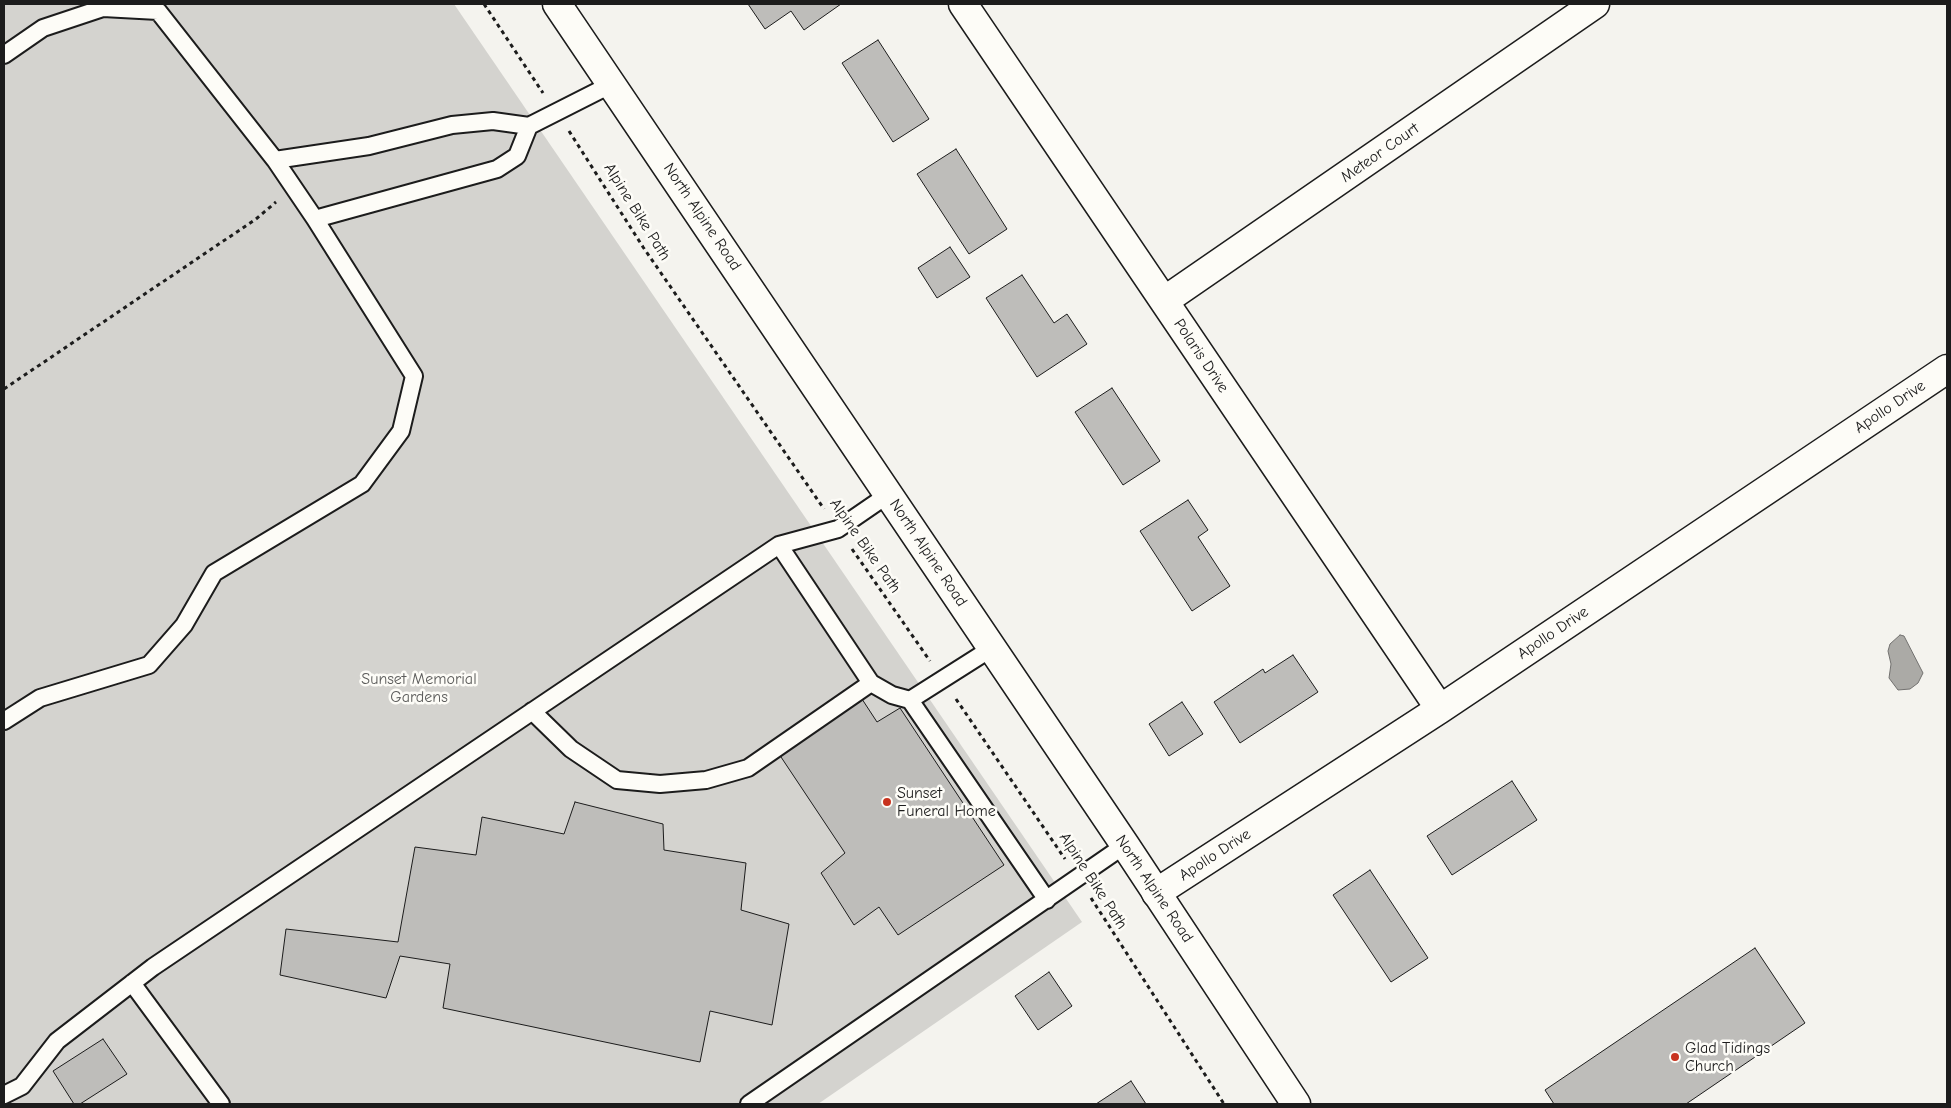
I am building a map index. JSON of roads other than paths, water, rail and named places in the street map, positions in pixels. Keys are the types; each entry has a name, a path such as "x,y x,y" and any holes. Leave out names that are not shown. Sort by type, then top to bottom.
{"street":[{"name":"North Alpine Road","path":"557,4 1125,845 1296,1104"},
{"name":"Polaris Drive","path":"963,4 1440,709"},
{"name":"Meteor Court","path":"1164,302 1596,4"},
{"name":"Apollo Drive","path":"1156,893 1440,709 1947,369"}],"lane":[{"path":"4,56 43,28 103,8 158,11 294,187 414,376 401,431 362,484 214,573 184,625 149,665 40,698 4,721"},
{"path":"275,160 369,146 452,125 493,121 529,126 612,84"},
{"path":"316,219 497,169 517,156 529,126"},
{"path":"4,1095 22,1086 57,1040 154,967 779,546 838,529 888,494"},
{"path":"779,546 871,683 892,695 910,700 1047,900"},
{"path":"910,700 992,648"},
{"path":"532,711 570,749 617,780 660,784 706,780 748,768 871,683"},
{"path":"749,1104 1125,845"},
{"path":"132,983 221,1104"}],"place":[{"name":"Sunset Funeral Home","path":"887,802"},
{"name":"Glad Tidings Church","path":"1675,1057"}],"park label":[{"name":"Sunset Memorial Gardens","path":"419,688"}]}
